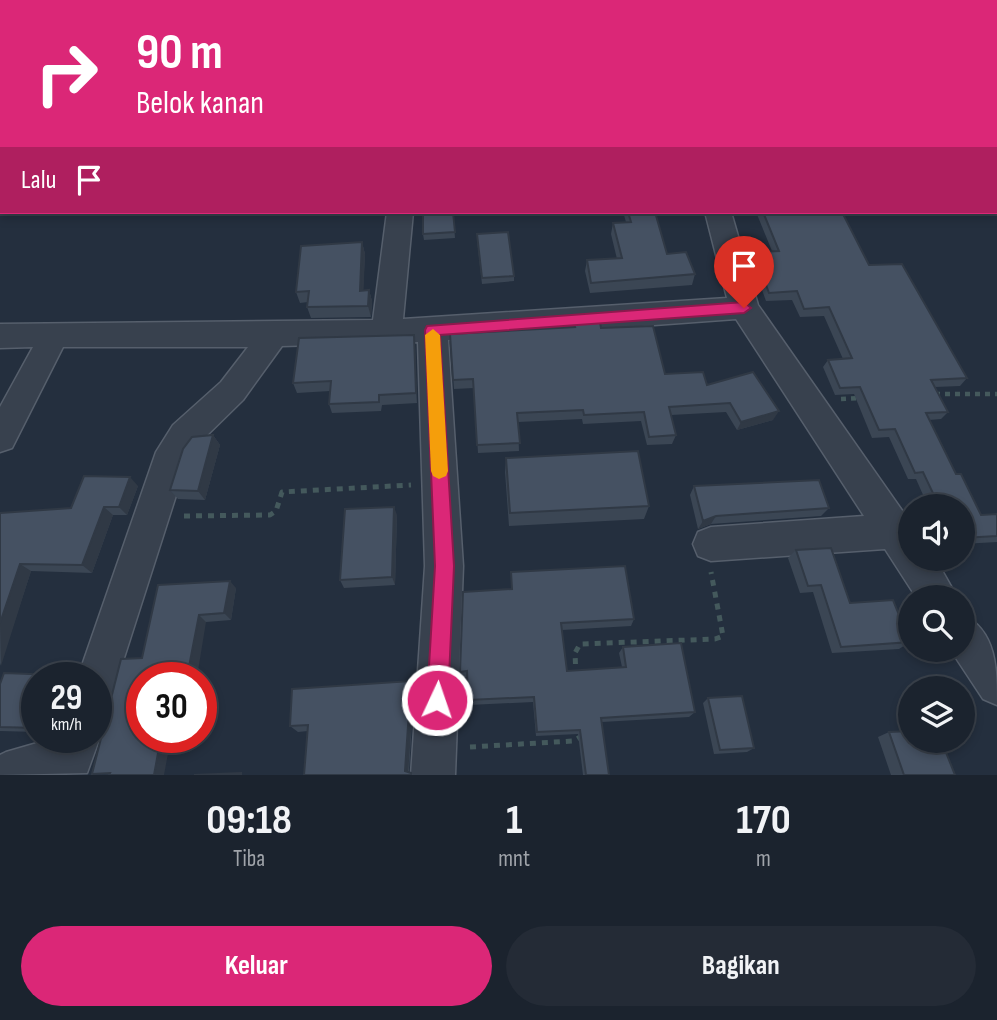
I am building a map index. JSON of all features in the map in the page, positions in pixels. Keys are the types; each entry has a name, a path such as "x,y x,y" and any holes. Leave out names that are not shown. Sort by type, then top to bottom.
{"street":[{"path":"387,331 400,214"},
{"path":"719,214 744,308 898,536"},
{"path":"0,336 274,335 432,330 744,308"},
{"path":"432,330 444,566 434,764"},
{"path":"0,438 55,334"},
{"path":"103,662 176,446 232,391 274,335"},
{"path":"710,544 898,548"},
{"path":"975,652 997,685"},
{"path":"6,775 21,767 72,758 74,753"}],"path":[{"path":"929,394 997,394"},
{"path":"807,402 874,397"},
{"path":"151,516 270,515 276,510 282,492 440,484"},
{"path":"578,689 575,653 580,644 715,639 723,636 707,553 710,544"},
{"path":"434,764 453,748 573,741 583,735 582,725"}],"building":[{"path":"423,214 453,214 455,232 423,234"},
{"path":"629,214 656,214 667,254 686,252 695,274 591,283 587,260 622,258 613,223 631,222"},
{"path":"764,214 843,214 869,265 902,264 967,378 931,380 948,412 926,413 956,474 961,474 971,494 933,494 923,472 915,473 895,429 879,430 860,387 840,388 828,360 852,358 829,307 804,309 797,291 769,293 754,252 779,251"},
{"path":"508,232 514,276 482,278 477,234"},
{"path":"362,242 360,291 369,290 368,306 307,307 309,291 296,292 301,246"},
{"path":"600,322 601,328 653,326 665,374 703,372 707,385 753,372 779,411 741,422 730,403 669,407 676,435 649,437 644,412 584,415 583,410 517,413 520,443 477,445 473,379 453,380 450,334 575,327 574,324"},
{"path":"414,335 416,393 379,395 379,402 329,404 331,381 293,383 299,338"},
{"path":"213,435 198,491 170,490 183,449 192,437"},
{"path":"638,451 649,506 510,513 506,458"},
{"path":"84,476 130,477 119,507 104,507 82,565 20,564 0,623 0,513 71,508"},
{"path":"819,480 829,508 716,516 703,521 694,486"},
{"path":"975,503 981,515 997,514 997,536 975,537"},
{"path":"394,507 392,577 340,580 345,509"},
{"path":"831,548 850,603 893,600 898,612 898,643 841,647 821,585 808,586 796,550"},
{"path":"625,566 634,619 561,623 567,671 626,667 623,647 681,643 695,712 601,718 609,775 586,775 580,730 537,732 534,697 468,700 467,671 460,672 463,592 512,589 511,572"},
{"path":"230,581 224,613 199,615 190,662 126,662 126,753 158,753 154,775 92,774 97,753 112,753 112,695 121,659 142,658 158,585"},
{"path":"4,673 21,674 21,728 0,727 0,684"},
{"path":"411,681 405,771 411,775 304,775 308,725 290,726 292,689"},
{"path":"742,696 754,748 720,750 708,698"},
{"path":"889,732 898,732 898,753 946,753 955,775 904,775"},
{"path":"241,773 241,775 194,775"}],"slow traffic":[{"path":"433,335 439,471"}],"route":[{"path":"437,700 444,566 432,330 744,308"}]}
